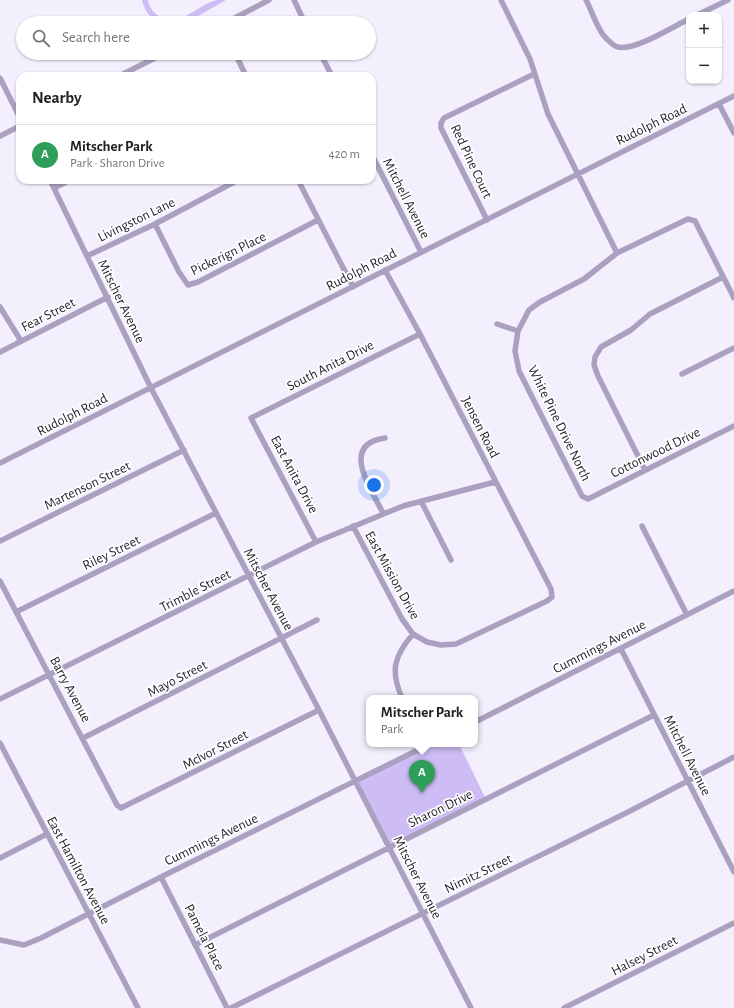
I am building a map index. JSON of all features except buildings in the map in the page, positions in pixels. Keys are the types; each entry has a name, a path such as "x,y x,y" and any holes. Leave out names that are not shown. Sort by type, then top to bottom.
{"street":[{"path":"238,16 269,0"},
{"path":"294,0 302,16"},
{"path":"501,0 524,46 548,114 617,253"},
{"path":"586,0 603,35 611,43 619,47 632,46 645,41 686,20"},
{"path":"703,12 728,0"},
{"path":"127,72 151,60"},
{"path":"238,60 244,72"},
{"path":"324,60 330,72"},
{"name":"Red Pine Court","path":"486,220 442,128 441,122 444,118 534,74"},
{"path":"0,78 16,110"},
{"name":"Rudolph Road","path":"0,463 734,96"},
{"path":"719,104 734,133"},
{"path":"0,136 16,128"},
{"name":"Mitchell Avenue","path":"376,163 421,252"},
{"name":"Mitscher Avenue","path":"52,184 151,388 319,710 471,1008"},
{"path":"54,188 62,184"},
{"name":"Livingston Lane","path":"87,256 155,224 230,184"},
{"path":"300,184 353,287"},
{"path":"497,324 518,331 530,310 540,302 584,279 617,253 688,219 695,221 734,298"},
{"name":"Pickerign Place","path":"155,224 179,272 188,285 204,279 318,220"},
{"name":"Jensen Road","path":"385,270 420,334 551,589 552,597 505,622 456,644 440,645 427,642 414,634"},
{"path":"645,470 598,376 594,364 594,357 601,347 631,330 650,314 723,277"},
{"name":"Fear Street","path":"0,352 108,297"},
{"path":"0,307 21,341"},
{"name":"White Pine Drive North","path":"518,331 515,351 520,371 582,496 588,499"},
{"name":"South Anita Drive","path":"252,418 420,334"},
{"path":"682,374 734,348"},
{"name":"East Anita Drive","path":"252,418 316,542"},
{"name":"Cottonwood Drive","path":"588,499 734,426"},
{"path":"383,513 362,471 360,461 364,448 369,442 385,438"},
{"name":"Martenson Street","path":"0,541 184,450"},
{"name":"Trimble Street","path":"0,699 50,676 316,542 383,513 421,500 495,482"},
{"path":"421,500 451,560"},
{"name":"Riley Street","path":"16,612 216,513"},
{"name":"East Mission Drive","path":"353,526 402,620 414,634"},
{"path":"642,526 687,615"},
{"name":"Barry Avenue","path":"0,581 117,805 121,808"},
{"name":"Cummings Avenue","path":"478,720 734,591"},
{"name":"Mayo Street","path":"83,738 282,639 317,620"},
{"path":"401,695 394,674 396,662 402,648 414,634"},
{"name":"Mitchell Avenue","path":"620,649 734,872"},
{"name":"McIvor Street","path":"121,808 319,710"},
{"name":"Sharon Drive","path":"195,945 654,715"},
{"name":"East Hamilton Avenue","path":"0,743 138,1008"},
{"name":"Cummings Avenue","path":"0,940 24,945 41,938 420,747"},
{"name":"Nimitz Street","path":"231,1008 734,757"},
{"path":"0,858 47,834"},
{"name":"Pamela Place","path":"161,877 227,1008"},
{"name":"Halsey Street","path":"564,1008 734,923"}],"shaded area":[{"path":"142,0 148,0 150,7 159,16 150,16 144,7"},
{"path":"217,0 226,0 198,16 186,16 209,3"},
{"path":"424,747 460,747 486,799 389,847 355,781"}],"place":[{"name":"Mitscher Park","path":"422,793"}]}
